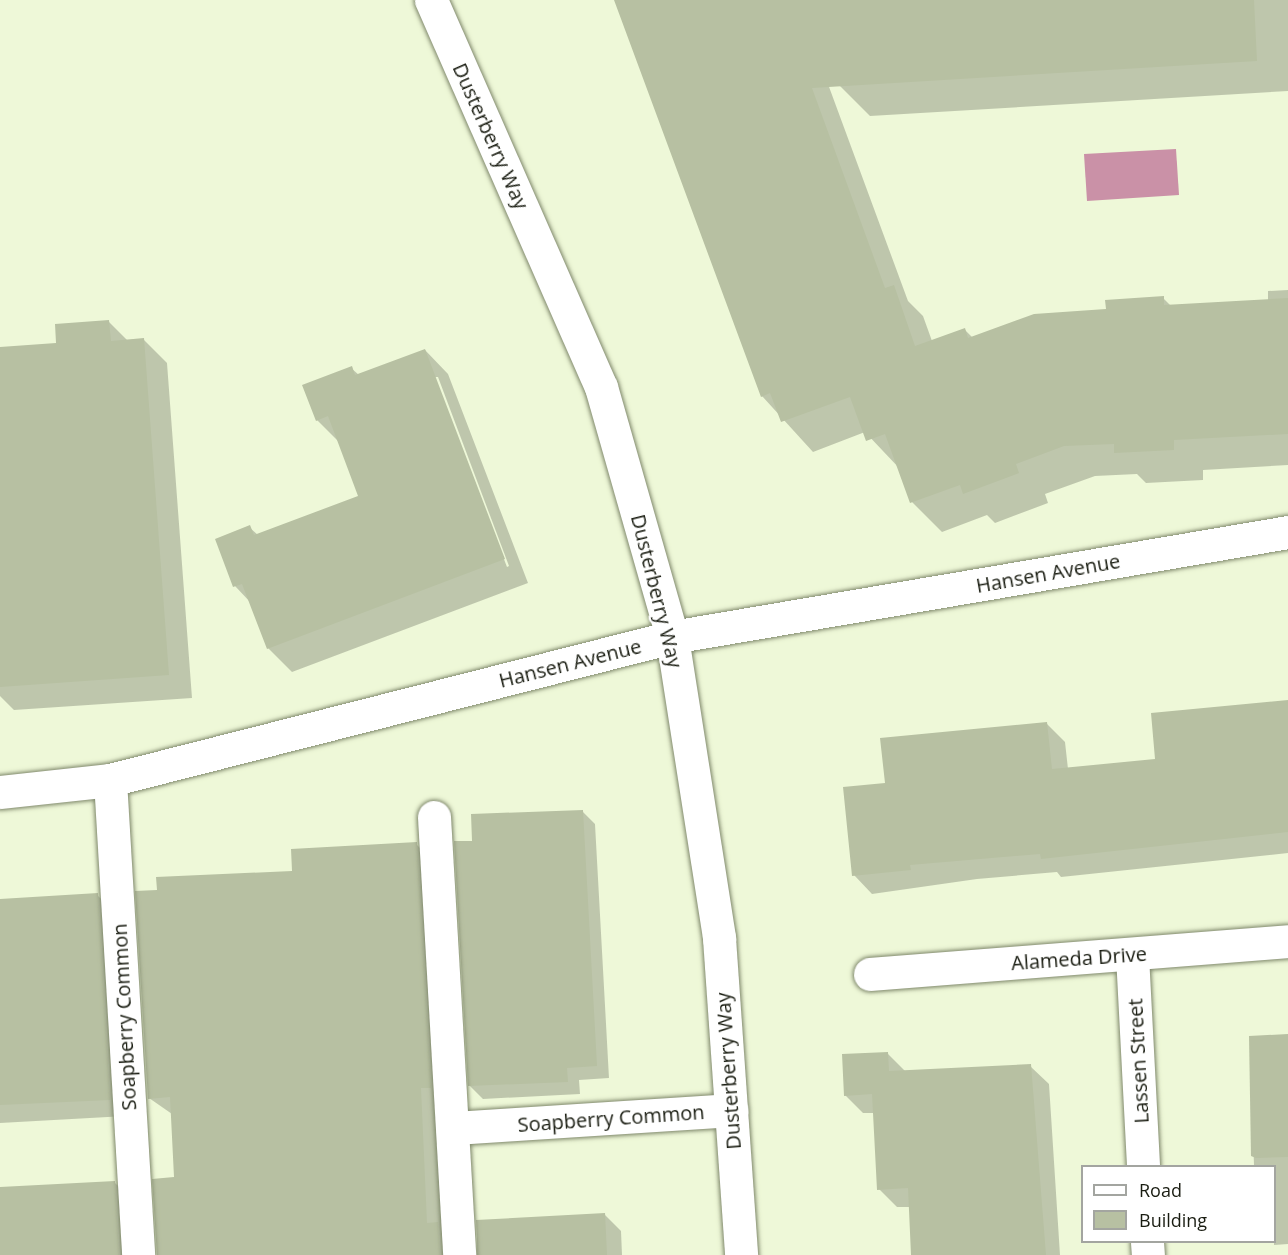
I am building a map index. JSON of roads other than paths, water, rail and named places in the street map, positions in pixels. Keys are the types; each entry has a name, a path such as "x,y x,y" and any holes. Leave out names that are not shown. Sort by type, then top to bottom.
{"street":[{"name":"Dusterberry Way","path":"431,0 602,387 672,637 719,939 741,1255"},
{"name":"Hansen Avenue","path":"0,792 110,780 672,637 1288,532"},
{"name":"Soapberry Common","path":"110,780 138,1255"},
{"path":"434,817 455,1128 459,1255"},
{"name":"Alameda Drive","path":"870,974 1288,941"},
{"name":"Lassen Street","path":"1132,955 1143,1165"},
{"name":"Soapberry Common","path":"455,1128 731,1110"}]}
